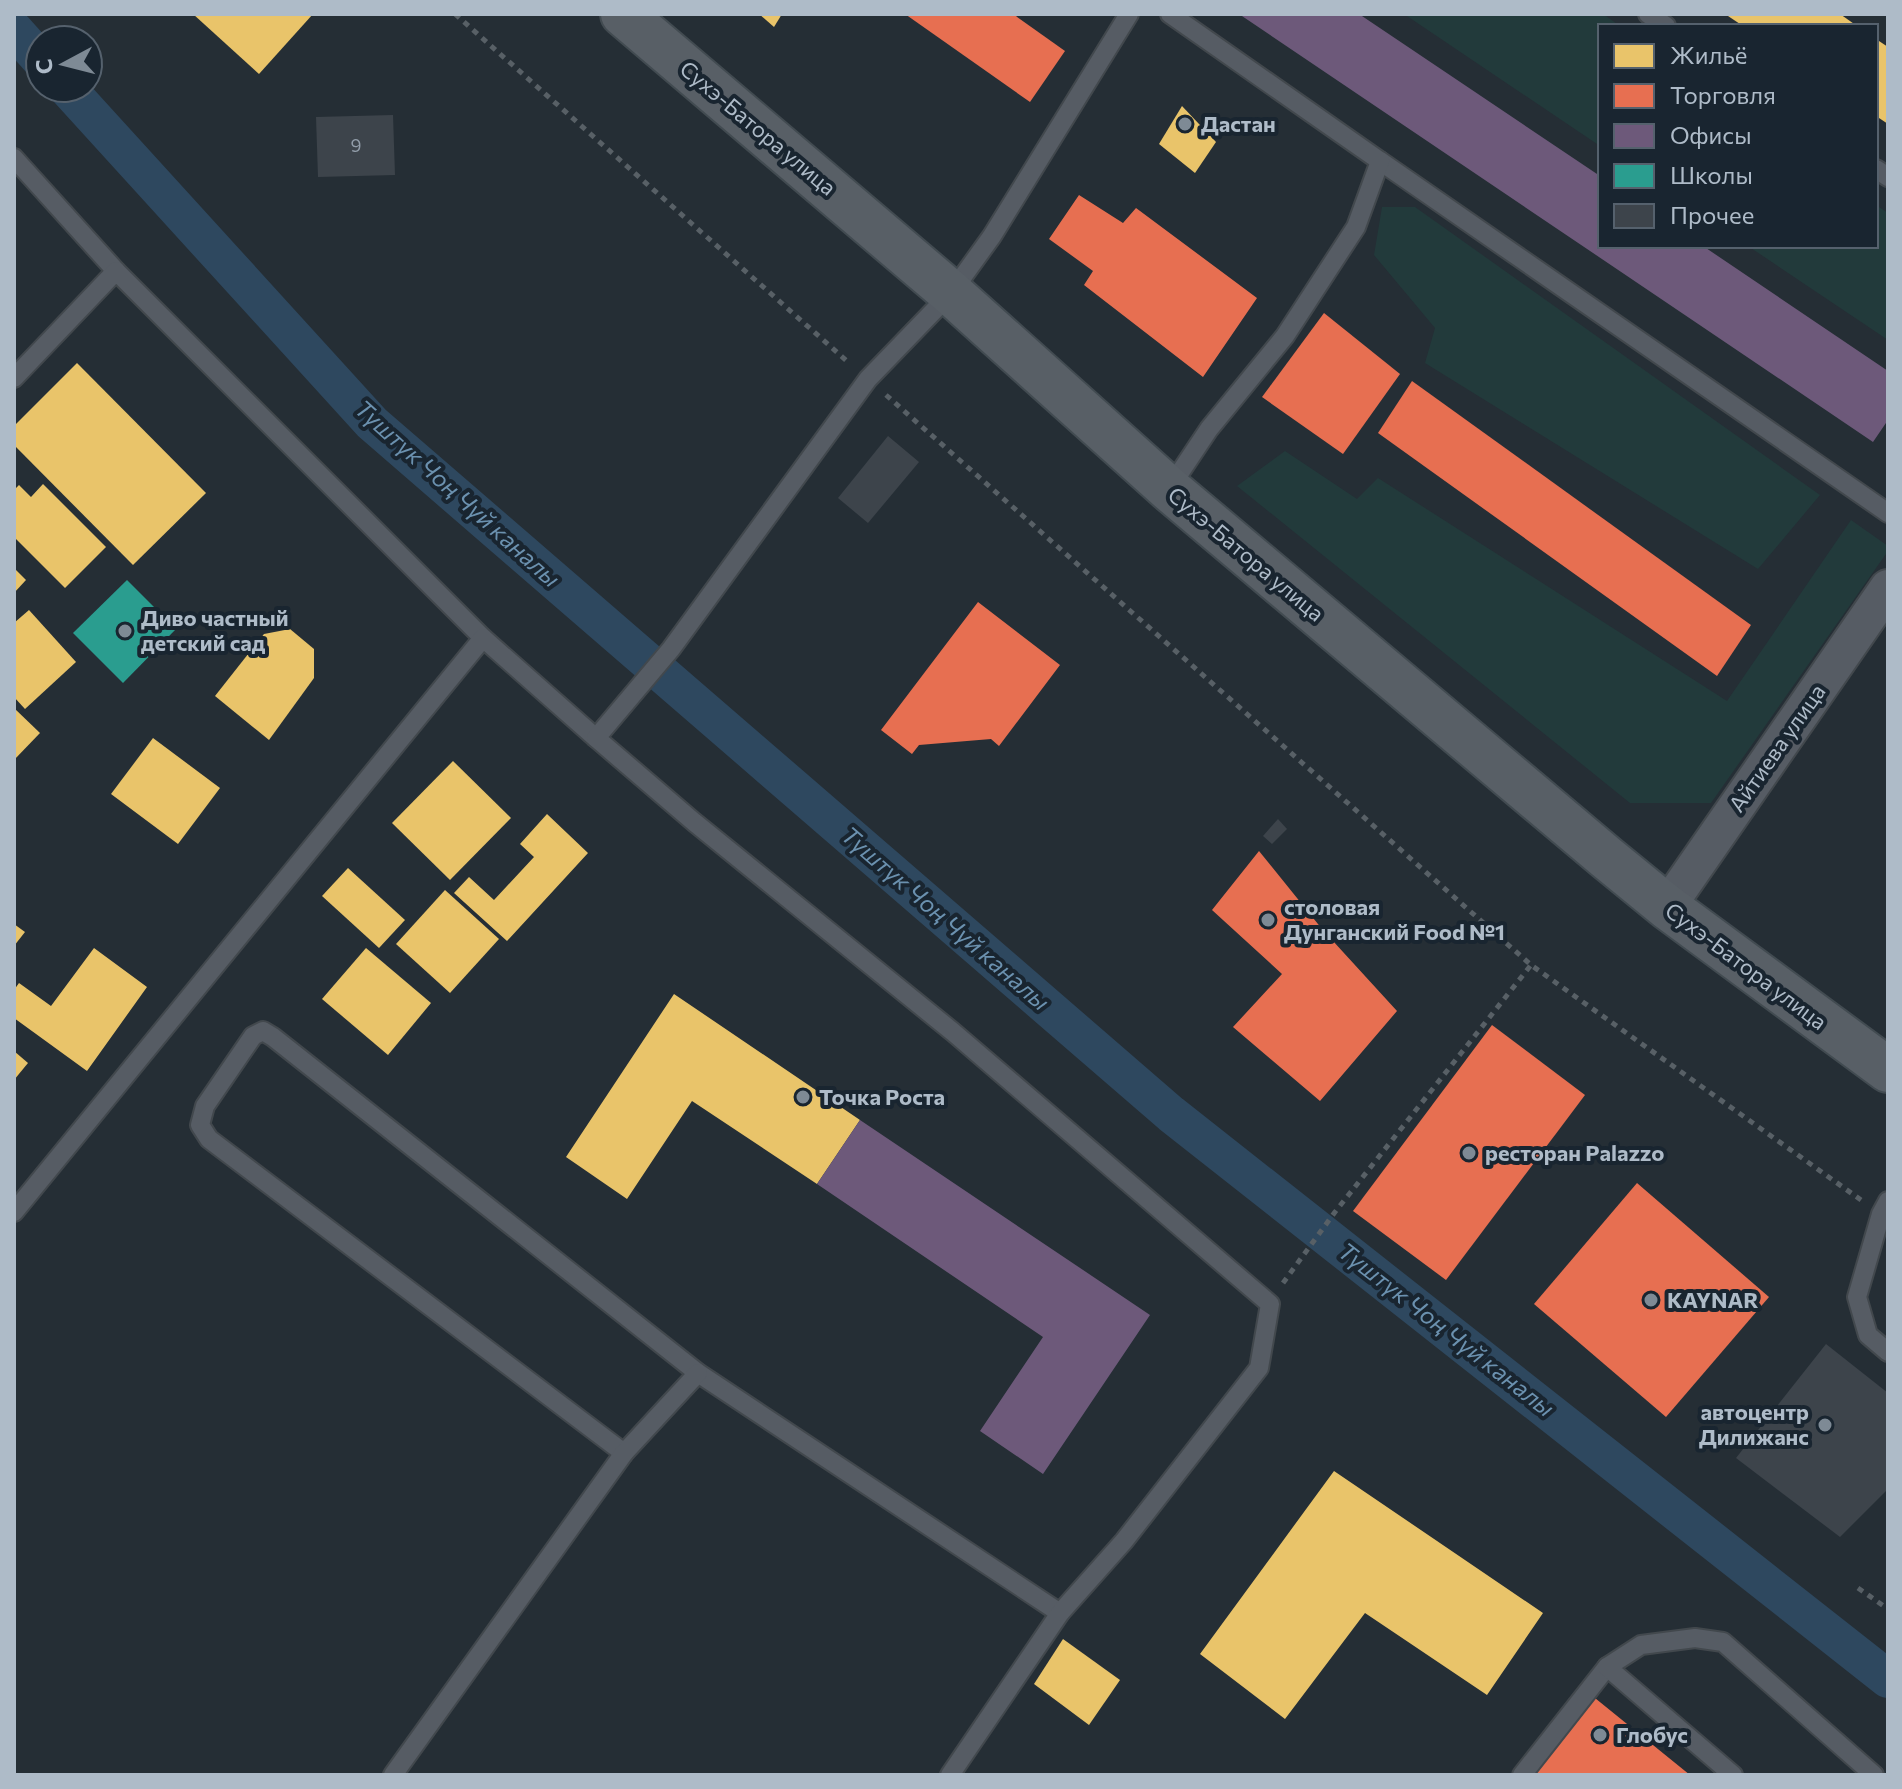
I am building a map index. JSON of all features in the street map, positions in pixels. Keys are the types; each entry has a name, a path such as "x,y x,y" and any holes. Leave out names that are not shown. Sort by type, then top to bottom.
{"main road":[{"name":"Сухэ-Батора улица","path":"623,14 951,293 1169,489 1667,907 1888,1070"}],"street":[{"name":"Айтиева улица","path":"1667,907 1888,588"}],"lane":[{"path":"596,738 671,649 868,379 951,293 992,236 1129,14"},
{"path":"1170,14 1888,513"},
{"path":"14,158 116,271 483,638 694,822 953,1032 1270,1304 1259,1368 1124,1541 1060,1613 950,1775"},
{"path":"1169,489 1209,429 1285,336 1356,227 1380,161"},
{"path":"14,378 116,271"},
{"path":"14,1212 483,638"},
{"path":"624,1453 209,1139 200,1125 205,1106 253,1036 263,1031 273,1037 698,1373 1060,1613"},
{"path":"1884,1207 1857,1297 1868,1335 1888,1352"},
{"path":"393,1775 624,1453 698,1373"},
{"path":"1522,1775 1607,1667 1641,1645 1695,1638 1723,1642 1874,1775"},
{"path":"1607,1667 1733,1775"}],"path":[{"path":"455,14 1531,965 1884,1207"},
{"path":"1300,1256 1531,965"},
{"path":"1858,1588 1888,1609"}],"green space":[{"path":"1404,14 1603,14 1617,24 1598,24 1598,145"},
{"path":"1878,206 1888,213 1888,340 1751,248 1878,248"},
{"path":"1382,207 1415,207 1820,495 1758,569 1425,363 1435,328 1374,255"},
{"path":"1285,451 1357,499 1378,478 1727,701 1851,520 1888,546 1888,551 1711,803 1630,803 1237,486"}],"building: Жильё":[{"path":"193,14 313,14 259,74"},
{"path":"759,14 782,14 774,27"},
{"path":"1725,14 1840,14 1854,24 1740,24"},
{"path":"1878,40 1888,47 1888,124 1878,117"},
{"name":"Дастан","path":"1182,106 1216,142 1195,173 1159,144"},
{"path":"77,363 206,493 133,565 14,445 14,426"},
{"path":"43,484 106,547 65,588 14,537 14,490 19,485 31,497"},
{"path":"14,568 26,580 14,593"},
{"path":"29,610 76,662 25,709 14,697 14,623"},
{"path":"290,629 314,649 314,678 269,740 215,696 264,634"},
{"path":"14,708 40,733 14,760"},
{"path":"153,738 220,788 178,844 111,794"},
{"path":"453,761 511,818 450,880 392,823"},
{"path":"547,814 588,853 507,941 454,893 469,877 494,900 534,857 520,844"},
{"path":"348,868 405,920 379,948 322,896"},
{"path":"445,890 499,939 450,993 396,944"},
{"path":"14,924 25,932 14,946"},
{"path":"94,948 147,987 87,1071 14,1018 14,990 19,983 51,1006"},
{"path":"366,948 431,1003 388,1055 322,999"},
{"path":"674,994 860,1120 817,1184 692,1101 627,1199 566,1157"},
{"path":"14,1051 28,1063 14,1080"},
{"path":"1334,1471 1543,1613 1487,1695 1365,1613 1285,1719 1200,1654"},
{"path":"1063,1639 1120,1680 1089,1725 1034,1684"}],"building: Торговля":[{"path":"905,14 1013,14 1065,51 1030,102"},
{"path":"1079,195 1123,223 1136,208 1257,298 1203,377 1084,285 1093,271 1049,239"},
{"path":"1324,313 1400,374 1343,454 1262,397"},
{"path":"1412,381 1751,625 1717,676 1378,433"},
{"path":"978,602 1060,665 999,746 991,739 919,745 912,754 881,730"},
{"path":"1259,851 1322,929 1397,1011 1320,1101 1233,1027 1282,974 1212,910"},
{"name":"ресторан Palazzo","path":"1492,1025 1585,1095 1446,1280 1353,1211"},
{"name":"KAYNAR","path":"1637,1183 1769,1297 1666,1417 1534,1304"},
{"name":"Глобус","path":"1590,1694 1690,1775 1531,1775"}],"building: Офисы":[{"path":"1239,14 1359,14 1598,175 1598,248 1706,248 1888,371 1888,420 1873,442"},
{"path":"860,1120 1150,1315 1043,1474 980,1431 1043,1337 817,1184"}],"building: Школы":[{"name":"Диво частный детский сад","path":"127,580 176,629 123,683 73,633"}],"building: Прочее":[{"path":"393,115 395,175 318,177 316,117"},
{"path":"888,436 919,462 868,523 838,498"},
{"path":"1278,819 1287,829 1272,844 1263,836"},
{"name":"автоцентр Дилижанс","path":"1826,1344 1888,1393 1888,1489 1840,1537 1736,1458"}],"waterway":[{"name":"Түштүк Чоң Чүй каналы","path":"14,30 24,41"},
{"name":"Түштүк Чоң Чүй каналы","path":"82,104 372,423 1171,1114 1888,1679"}],"place":[{"name":"Дастан","path":"1185,124"},
{"name":"Диво частный детский сад","path":"125,631"},
{"name":"столовая Дунганский Food №1","path":"1268,920"},
{"name":"Точка Роста","path":"803,1097"},
{"name":"ресторан Palazzo","path":"1469,1153"},
{"name":"KAYNAR","path":"1651,1300"},
{"name":"автоцентр Дилижанс","path":"1825,1425"},
{"name":"Глобус","path":"1600,1735"}]}
